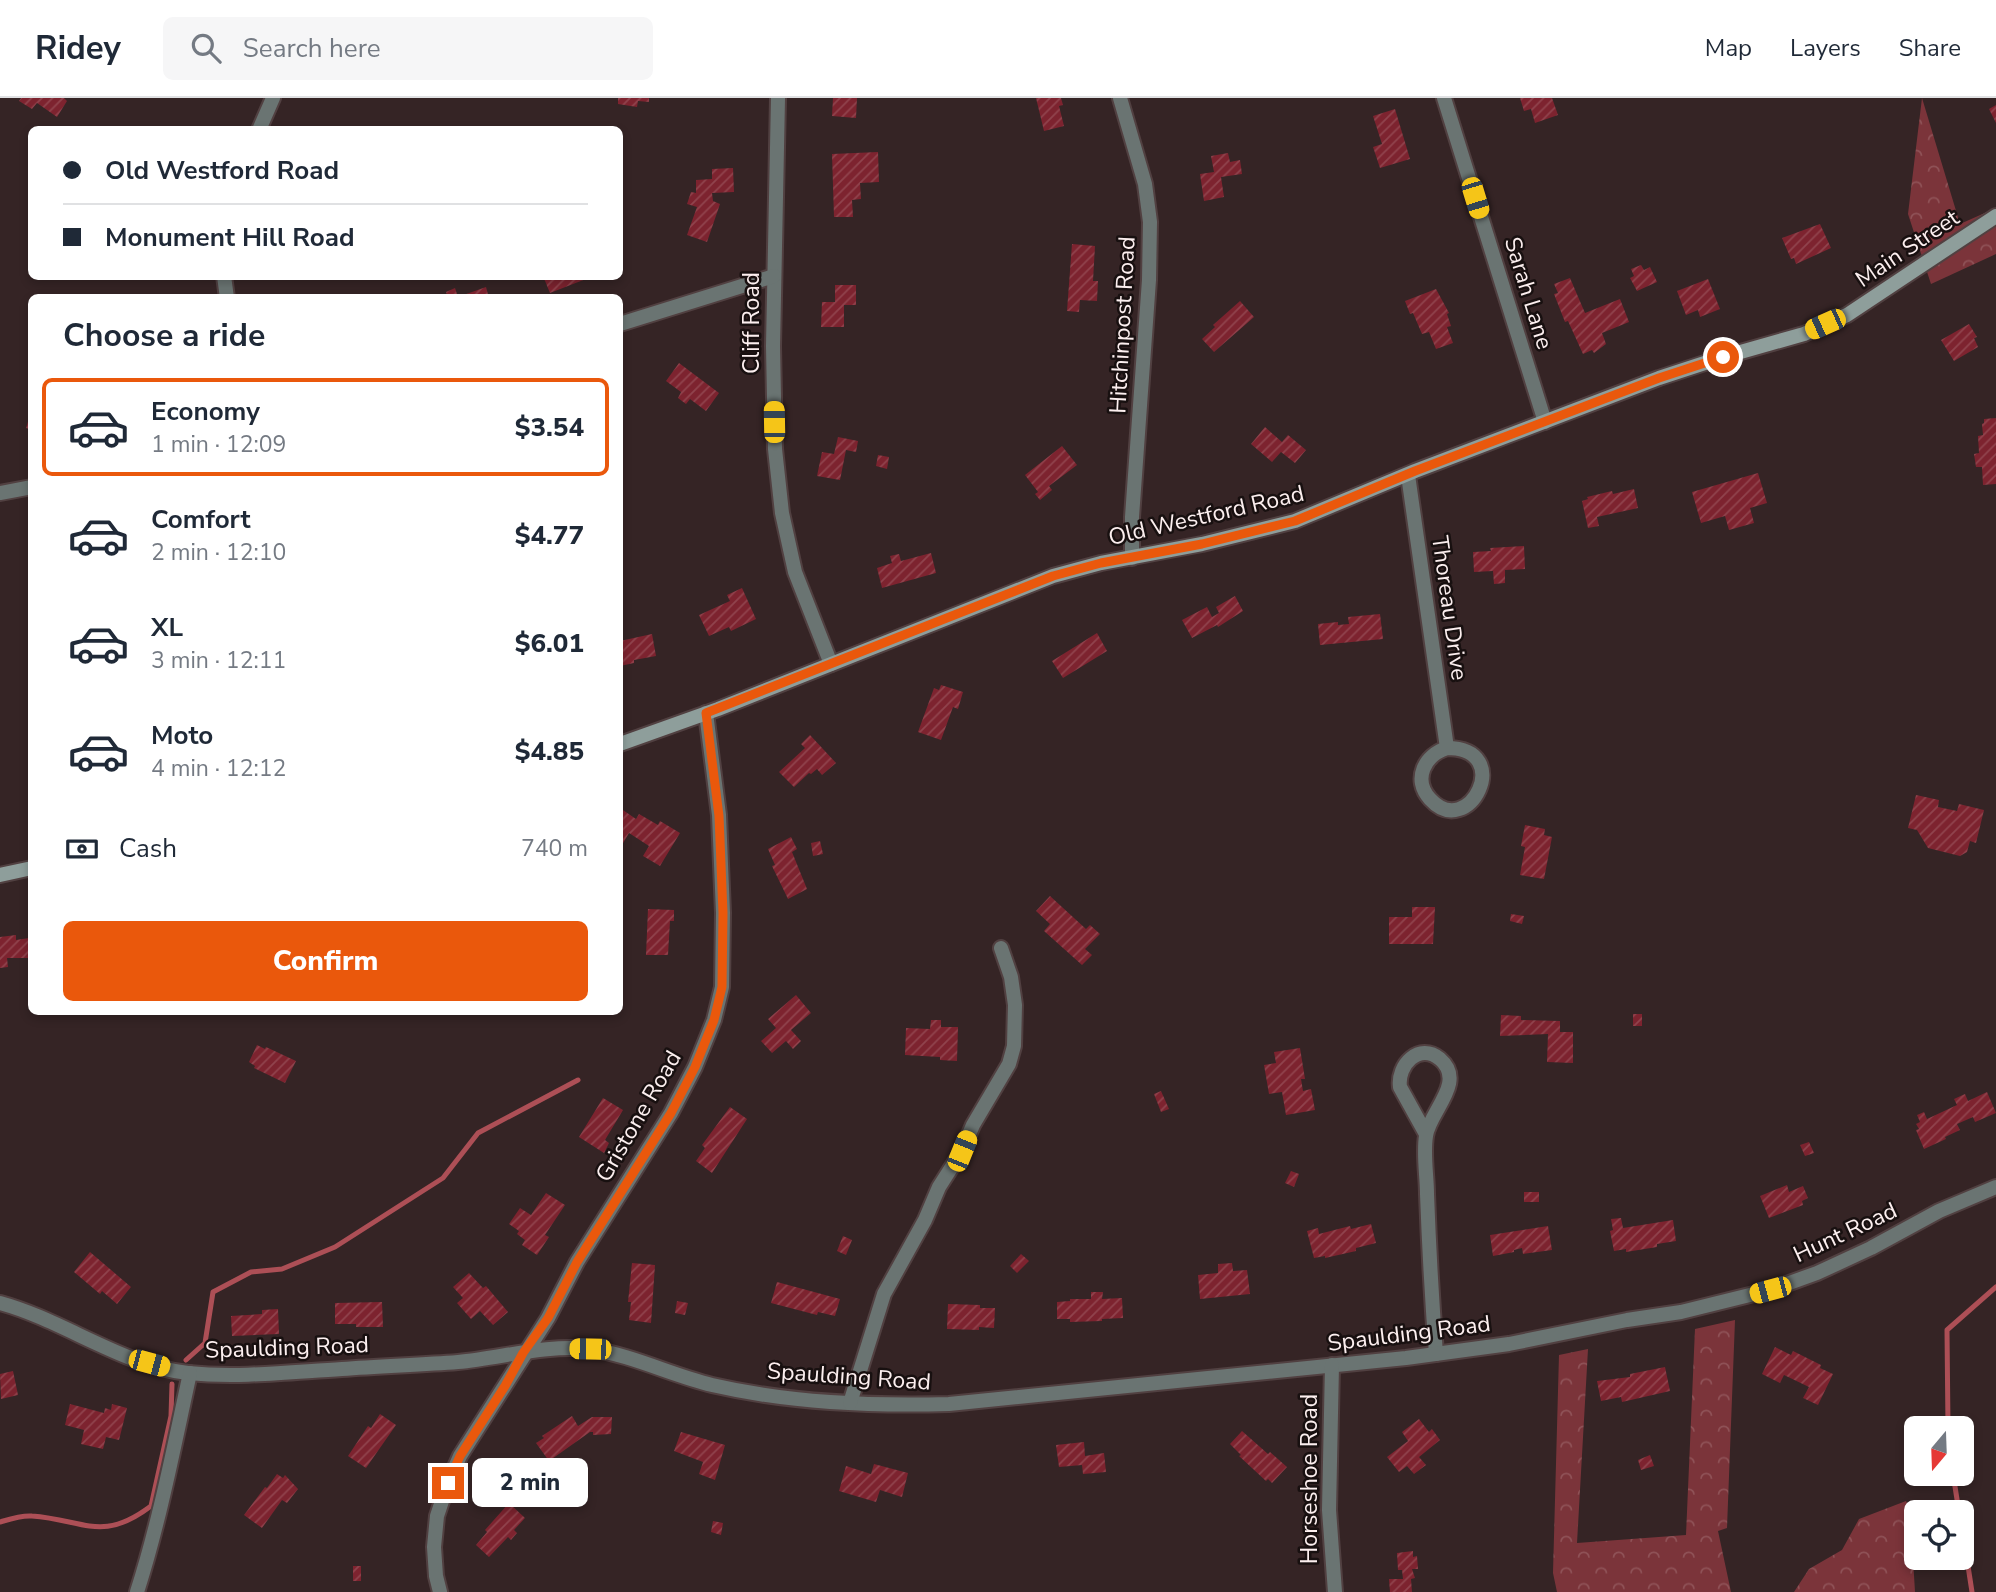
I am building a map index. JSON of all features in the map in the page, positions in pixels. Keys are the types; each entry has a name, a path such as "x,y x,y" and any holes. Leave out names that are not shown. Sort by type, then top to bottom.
{"main road":[{"name":"Main Street","path":"1804,334 1847,315 1996,216"},
{"name":"Old Westford Road","path":"623,743 706,713 1053,576 1295,521 1659,378 1804,334"},
{"path":"0,875 28,868"}],"street":[{"path":"261,126 274,98"},
{"name":"Cliff Road","path":"778,98 774,276 775,449 782,513 795,572 831,664"},
{"name":"Hitchinpost Road","path":"1120,98 1144,184 1150,222 1147,306 1132,517 1132,558"},
{"name":"Sarah Lane","path":"1444,98 1545,422"},
{"path":"623,323 774,276"},
{"name":"Thoreau Drive","path":"1408,475 1447,748"},
{"path":"0,493 28,488"},
{"name":"Gristone Road","path":"440,1592 434,1547 438,1516 460,1456 523,1353 548,1318 577,1262 671,1113 695,1067 714,1020 722,987 723,913 719,816 706,713"},
{"path":"1447,748 1466,751 1474,757 1483,774 1479,793 1472,801 1454,809 1434,803 1423,787 1423,766 1437,751 1447,748"},
{"path":"850,1403 884,1294 919,1231 939,1187 962,1151 973,1125 1009,1064 1014,1046 1015,1005 1011,978 1001,948"},
{"path":"1426,1134 1400,1087 1399,1078 1405,1063 1419,1054 1436,1056 1448,1068 1450,1076 1446,1092 1426,1134 1429,1250 1436,1354"},
{"name":"Hunt Road","path":"1709,1306 1770,1290 1817,1273 1871,1248 1939,1211 1996,1187"},
{"name":"Spaulding Road","path":"0,1303 68,1328 114,1352 190,1373 232,1376 272,1374 460,1362 554,1349 590,1349 711,1385 801,1400 897,1405 949,1404 1436,1354 1509,1344 1709,1306"},
{"name":"Horseshoe Road","path":"1332,1365 1329,1510 1335,1592"},
{"path":"137,1592 173,1460 190,1373"}],"green space":[{"path":"1922,98 1960,224 1996,208 1996,254 1931,284 1908,214"},
{"path":"1735,1320 1727,1528 1718,1531 1731,1592 1557,1592 1553,1573 1559,1355 1588,1349 1577,1543 1686,1535 1695,1329"},
{"path":"1904,1502 1904,1570 1914,1570 1915,1592 1794,1592 1809,1569 1842,1550 1859,1519"}],"building":[{"path":"21,98 64,98 67,101 57,117 37,103 32,109 19,101"},
{"path":"618,98 649,98 649,102 638,101 637,107 618,104"},
{"path":"833,98 857,98 856,118 832,116"},
{"path":"1036,98 1061,98 1063,105 1059,106 1064,126 1044,131"},
{"path":"1520,98 1552,98 1558,115 1535,123 1531,109 1524,111"},
{"path":"1996,105 1996,123 1989,109"},
{"path":"1395,109 1410,159 1380,168 1373,147 1382,144 1373,116"},
{"path":"878,152 879,182 860,183 861,199 852,200 853,217 834,217 832,154"},
{"path":"1228,153 1230,162 1240,160 1242,174 1221,177 1224,197 1204,201 1200,174 1214,172 1211,156"},
{"path":"733,168 734,192 712,193 713,201 720,204 707,242 687,235 697,207 687,204 691,192 696,193 696,180 712,179 712,169"},
{"path":"1820,224 1831,248 1796,264 1782,238"},
{"path":"1072,244 1095,246 1093,281 1098,281 1097,301 1080,300 1079,312 1067,311"},
{"path":"1641,265 1644,270 1650,267 1657,282 1637,291 1630,278 1634,276 1631,269"},
{"path":"1570,278 1585,313 1620,299 1629,322 1602,333 1606,344 1594,353 1592,350 1583,354 1568,321 1565,322 1554,294 1558,293 1554,284"},
{"path":"1708,279 1720,309 1700,317 1698,310 1686,315 1677,291"},
{"path":"545,280 583,280 550,293"},
{"path":"835,285 856,285 856,305 844,305 844,327 821,327 822,302 835,302"},
{"path":"486,287 488,294 466,294"},
{"path":"455,288 457,294 447,294 446,292"},
{"path":"1436,289 1449,313 1447,314 1451,326 1447,327 1453,343 1436,349 1429,332 1422,334 1405,301"},
{"path":"1240,301 1254,317 1214,352 1202,339 1215,327 1213,325"},
{"path":"1969,324 1977,337 1974,338 1978,347 1954,361 1941,340"},
{"path":"679,363 719,393 706,411 690,399 686,404 678,398 681,392 666,381"},
{"path":"1996,418 1996,484 1983,485 1982,467 1976,467 1974,454 1979,453 1978,436 1983,435 1984,419"},
{"path":"1265,427 1282,442 1288,435 1306,450 1295,463 1281,452 1272,462 1251,444"},
{"path":"838,437 858,441 856,452 846,450 840,480 817,476 822,452 834,454"},
{"path":"1062,446 1077,465 1049,486 1052,490 1040,500 1035,494 1038,492 1025,475"},
{"path":"878,455 889,457 887,469 876,466"},
{"path":"1758,473 1767,503 1750,508 1754,523 1729,530 1725,516 1701,523 1692,492"},
{"path":"1634,489 1638,508 1597,517 1599,526 1588,528 1582,501 1588,499 1587,497 1612,491 1613,494"},
{"path":"1524,546 1525,569 1505,570 1505,583 1494,584 1493,571 1474,572 1473,552"},
{"path":"931,553 936,573 882,588 877,568 892,563 890,556 899,554 901,561"},
{"path":"742,588 756,619 731,631 729,627 709,636 699,615 730,601 727,595"},
{"path":"1235,596 1243,611 1218,627 1217,625 1192,638 1182,620 1207,607 1212,617 1219,613 1216,607"},
{"path":"1380,614 1383,639 1320,645 1318,624 1349,624 1348,617"},
{"path":"1097,633 1107,651 1063,678 1052,661"},
{"path":"652,634 656,656 634,660 634,663 623,665 623,640"},
{"path":"941,685 963,692 958,709 953,707 941,740 918,732 934,688 939,690"},
{"path":"810,735 836,763 822,775 817,769 809,773 794,787 779,772 805,748 801,744"},
{"path":"1916,795 1939,800 1938,807 1957,811 1959,804 1984,810 1976,843 1970,841 1967,852 1960,856 1928,848 1917,830 1908,828"},
{"path":"623,810 636,819 639,814 658,825 660,821 680,833 660,866 643,856 649,846 629,833 623,843"},
{"path":"1525,825 1545,829 1544,835 1552,837 1544,879 1520,875 1525,847 1521,846"},
{"path":"791,837 797,849 792,852 807,889 788,899 772,866 775,865 768,849"},
{"path":"820,841 823,854 813,856 811,843"},
{"path":"1050,896 1086,929 1090,925 1100,934 1085,949 1092,955 1082,965 1044,931 1050,924 1036,911"},
{"path":"1412,907 1435,907 1433,944 1389,944 1389,917 1412,917"},
{"path":"648,909 674,910 674,921 670,921 668,955 646,955"},
{"path":"1511,914 1524,916 1522,924 1510,921"},
{"path":"16,935 16,940 28,938 28,958 7,958 8,967 0,968 0,937"},
{"path":"796,995 811,1013 791,1030 801,1041 793,1049 786,1041 772,1053 761,1041 776,1028 768,1019"},
{"path":"1633,1014 1642,1014 1642,1026 1633,1026"},
{"path":"1501,1015 1521,1016 1521,1020 1560,1021 1560,1032 1573,1032 1573,1063 1547,1062 1548,1034 1500,1036"},
{"path":"931,1020 941,1020 941,1027 958,1027 957,1061 905,1055 906,1028 930,1029"},
{"path":"257,1045 296,1061 285,1083 254,1068 249,1062"},
{"path":"1300,1048 1305,1079 1301,1079 1303,1091 1311,1089 1315,1110 1286,1115 1282,1092 1269,1094 1264,1065 1276,1063 1274,1052"},
{"path":"1161,1091 1169,1109 1161,1112 1154,1094"},
{"path":"1987,1092 1996,1113 1975,1122 1973,1117 1957,1124 1960,1130 1924,1149 1916,1130 1919,1129 1916,1124 1920,1122 1917,1115 1924,1112 1927,1119 1957,1105 1954,1099 1965,1094 1968,1101"},
{"path":"603,1098 623,1110 605,1140 609,1143 604,1153 579,1137"},
{"path":"730,1107 747,1119 712,1173 696,1161 705,1148 702,1145"},
{"path":"1809,1142 1814,1153 1805,1156 1800,1145"},
{"path":"1291,1171 1299,1174 1294,1187 1285,1183"},
{"path":"1787,1185 1789,1192 1803,1186 1808,1198 1802,1201 1803,1205 1769,1218 1760,1196"},
{"path":"1524,1192 1539,1192 1539,1202 1524,1202"},
{"path":"546,1193 565,1205 545,1235 549,1237 537,1255 522,1245 525,1240 517,1234 519,1231 509,1224 520,1208 531,1215"},
{"path":"1621,1218 1623,1228 1673,1220 1676,1241 1626,1252 1626,1249 1614,1251 1610,1231 1613,1230 1611,1219"},
{"path":"1371,1224 1376,1243 1356,1248 1356,1251 1314,1258 1307,1231 1318,1228 1319,1234"},
{"path":"1548,1226 1552,1250 1523,1254 1522,1248 1493,1256 1490,1235"},
{"path":"843,1236 852,1240 846,1255 837,1251"},
{"path":"90,1252 131,1287 117,1304 102,1291 100,1294 74,1272"},
{"path":"1021,1254 1029,1261 1017,1273 1010,1266"},
{"path":"632,1263 655,1265 651,1323 629,1320"},
{"path":"1232,1263 1233,1271 1247,1270 1250,1294 1200,1299 1198,1275 1218,1273 1218,1264"},
{"path":"469,1273 483,1288 486,1286 508,1312 493,1325 480,1311 471,1319 457,1303 463,1298 453,1287"},
{"path":"777,1282 840,1299 835,1316 818,1312 817,1315 771,1303"},
{"path":"1091,1292 1103,1292 1102,1299 1122,1298 1123,1318 1070,1322 1070,1319 1057,1319 1057,1302 1091,1299"},
{"path":"677,1301 688,1303 685,1315 675,1313"},
{"path":"382,1302 383,1327 335,1324 335,1303"},
{"path":"948,1304 995,1308 994,1328 947,1329"},
{"path":"278,1309 279,1334 232,1336 231,1316 262,1314 262,1310"},
{"path":"1775,1347 1791,1355 1793,1351 1833,1374 1818,1405 1803,1398 1809,1387 1784,1375 1780,1383 1762,1374"},
{"path":"1665,1367 1670,1391 1622,1402 1621,1397 1601,1401 1597,1381 1630,1377 1630,1374"},
{"path":"13,1371 18,1395 1,1399 0,1374"},
{"path":"70,1404 104,1413 105,1408 111,1410 112,1404 127,1408 119,1440 106,1437 103,1449 81,1444 84,1430 65,1425"},
{"path":"380,1414 396,1425 366,1468 348,1456 368,1426 371,1428"},
{"path":"572,1416 578,1426 592,1417 612,1417 611,1434 593,1435 593,1432 590,1432 549,1461 536,1443"},
{"path":"1419,1419 1429,1432 1432,1429 1440,1440 1419,1457 1426,1465 1414,1474 1407,1466 1399,1472 1387,1457 1408,1441 1402,1432"},
{"path":"1242,1431 1287,1467 1272,1483 1268,1479 1266,1481 1239,1456 1241,1455 1230,1444"},
{"path":"681,1432 725,1445 715,1480 699,1474 703,1462 674,1451"},
{"path":"1084,1442 1085,1456 1104,1453 1106,1472 1083,1474 1082,1465 1059,1467 1056,1445"},
{"path":"1650,1455 1654,1466 1641,1470 1638,1460"},
{"path":"874,1464 908,1473 902,1497 880,1490 876,1502 839,1491 846,1466 871,1474"},
{"path":"277,1474 283,1478 285,1475 298,1489 287,1503 282,1500 262,1528 244,1515"},
{"path":"509,1503 525,1518 514,1530 517,1533 511,1540 508,1537 489,1557 476,1545 487,1532 485,1530"},
{"path":"713,1521 723,1523 721,1535 711,1532"},
{"path":"1413,1551 1413,1557 1417,1556 1418,1569 1412,1569 1415,1578 1411,1579 1412,1592 1390,1592 1389,1579 1403,1579 1402,1570 1398,1570 1397,1553"},
{"path":"353,1566 361,1566 361,1581 353,1581"}],"waterway":[{"path":"186,1360 205,1343 213,1292 251,1272 282,1269 335,1247 443,1178 478,1133 578,1080"},
{"path":"1948,1416 1947,1330 1996,1287"},
{"path":"0,1522 32,1516 106,1526 119,1524 151,1506 171,1416 172,1384"},
{"path":"1955,1486 1957,1500"},
{"path":"1969,1570 1972,1592"}],"route":[{"path":"448,1483 460,1456 523,1353 548,1318 577,1262 671,1113 695,1067 714,1020 722,987 723,913 719,816 706,713 1053,576 1295,521 1415,471 1659,378 1723,357"}]}
